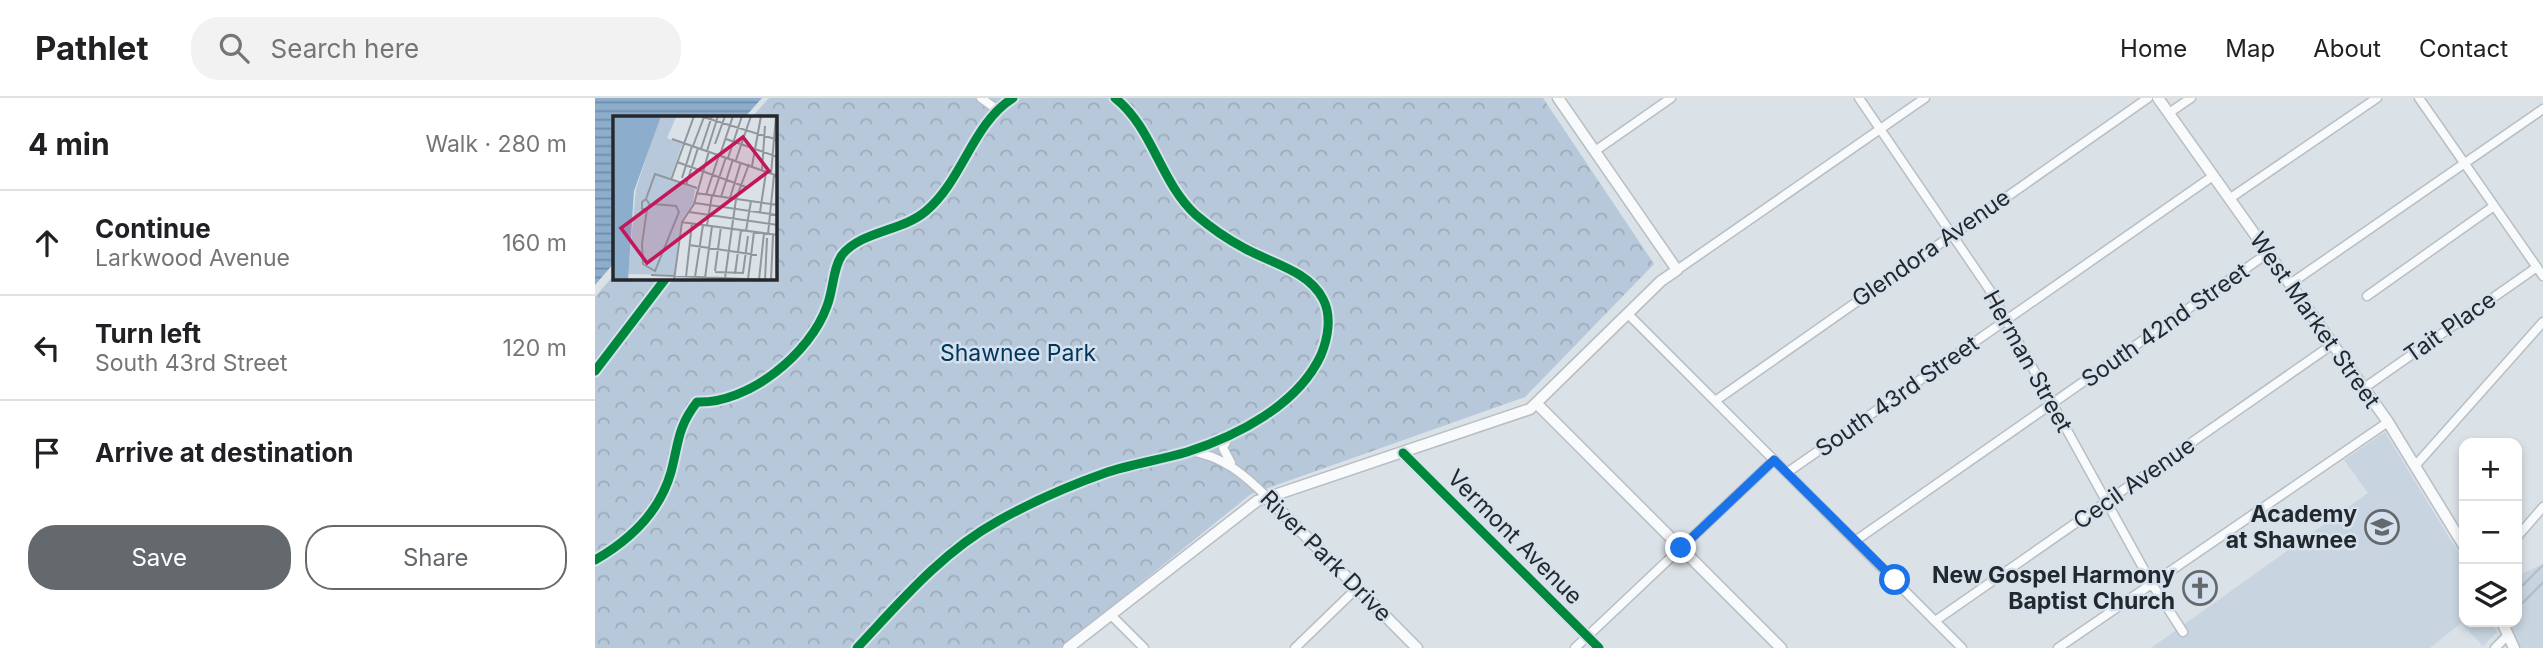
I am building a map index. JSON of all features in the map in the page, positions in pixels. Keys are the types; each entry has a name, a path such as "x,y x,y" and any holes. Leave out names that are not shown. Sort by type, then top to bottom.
{"street":[{"path":"981,98 999,111"},
{"path":"1558,98 1677,270"},
{"path":"1595,151 1671,98"},
{"name":"Herman Street","path":"1859,98 1952,234 2006,320 2151,584 2183,632"},
{"path":"1068,648 1257,501 1519,415 1537,404 1677,270 1925,98"},
{"name":"Glendora Avenue","path":"1715,401 2148,98"},
{"name":"West Market Street","path":"2158,98 2388,422 2459,538"},
{"path":"2169,113 2191,98"},
{"path":"2229,199 2378,98"},
{"path":"2419,98 2543,276"},
{"path":"2290,284 2543,109"},
{"name":"South 43rd Street","path":"1788,472 2213,176"},
{"path":"2367,296 2494,206"},
{"name":"South 42nd Street","path":"1855,541 2269,253"},
{"name":"Tait Place","path":"2364,388 2537,267"},
{"path":"1628,314 1962,648"},
{"path":"2415,466 2543,323"},
{"name":"Cecil Avenue","path":"1935,621 2333,344"},
{"path":"1537,404 1781,648"},
{"path":"2058,648 2388,422"},
{"path":"1229,436 1223,448 1233,466"},
{"name":"River Park Drive","path":"1190,451 1209,455 1233,466 1417,648"},
{"name":"Vermont Avenue","path":"1403,453 1599,648"},
{"path":"1575,648 1774,460"},
{"path":"2522,531 2543,507"},
{"path":"1295,648 1357,588"},
{"path":"1111,615 1144,648"},
{"path":"2504,627 2514,648"},
{"path":"2495,648 2508,635"}],"shaded area":[{"name":"Academy at Shawnee","path":"2385,432 2459,554 2459,625 2430,648 2151,648 2368,493 2344,460"},
{"path":"2543,564 2543,595 2522,606 2522,574"},
{"path":"2543,595 2543,648 2520,648 2511,627 2522,627 2522,606"},
{"name":"Academy at Shawnee","path":"2465,627 2494,627 2497,632 2483,646"}],"green space":[{"name":"Shawnee Park","path":"769,98 1543,98 1654,264 1525,397 1251,494 1060,648 595,648 595,297 613,276 613,280 777,280 777,116 753,116"}],"water":[{"path":"595,98 762,98 746,116 613,116 613,264 595,285"}],"cycle path":[{"path":"595,560 632,534 651,512 666,486 682,428 697,402 736,395 775,373 792,358 819,324 842,255 860,241 906,223 926,211 949,184 987,122 1013,98"},
{"path":"857,648 923,579 978,533 1024,507 1077,483 1115,470 1187,452 1226,437 1282,403 1311,373 1321,355 1326,341 1328,320 1326,306 1316,289 1288,268 1231,241 1196,215 1174,187 1139,124 1115,98"},
{"path":"595,371 664,280"},
{"path":"1403,453 1599,648"}],"place":[{"name":"Academy at Shawnee","path":"2382,527"},
{"name":"New Gospel Harmony Baptist Church","path":"2200,588"}],"route":[{"path":"1681,548 1774,460 1895,580"}]}
